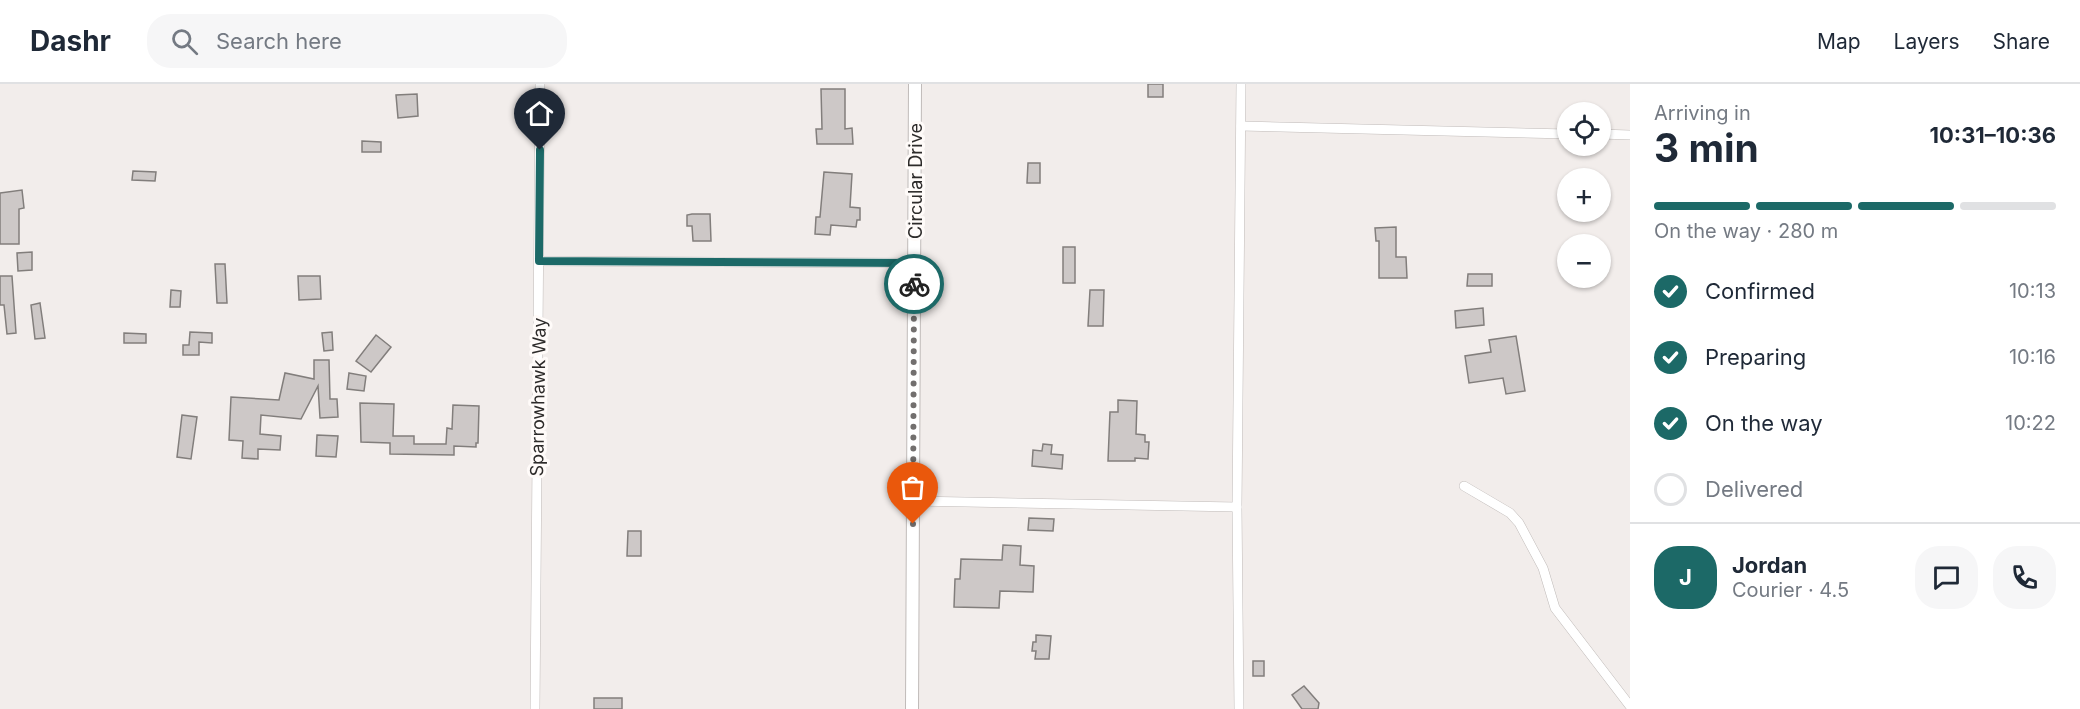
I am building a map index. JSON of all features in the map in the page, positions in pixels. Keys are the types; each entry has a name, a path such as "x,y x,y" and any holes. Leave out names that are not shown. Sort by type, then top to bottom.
{"street":[{"name":"Sparrowhawk Way","path":"535,709 540,84"},
{"name":"Circular Drive","path":"912,709 915,84"},
{"path":"1239,709 1237,507 1241,84"},
{"path":"1241,126 1557,134"},
{"path":"1611,134 1630,135"},
{"path":"539,261 914,263"},
{"path":"1464,486 1510,513 1519,523 1543,568 1554,608 1630,706"},
{"path":"913,501 1237,507"}],"building":[{"path":"1148,84 1163,84 1163,97 1148,97"},
{"path":"821,89 845,89 845,129 852,128 853,144 817,144 816,129 822,129"},
{"path":"417,94 418,116 398,118 396,95"},
{"path":"362,141 381,142 381,152 362,152"},
{"path":"1028,163 1040,163 1040,183 1027,183"},
{"path":"133,171 156,172 155,181 132,180"},
{"path":"824,172 852,174 850,207 860,208 860,220 857,220 856,227 831,225 830,235 815,234 816,217 820,217"},
{"path":"22,190 24,208 19,209 19,244 0,244 0,193"},
{"path":"710,214 711,241 693,241 692,226 687,226 687,215"},
{"path":"1396,227 1396,257 1406,257 1407,278 1379,278 1379,241 1376,241 1375,228"},
{"path":"1063,247 1075,247 1075,283 1063,283"},
{"path":"32,252 32,270 18,271 17,253"},
{"path":"215,264 225,264 227,303 217,303"},
{"path":"1468,274 1492,274 1492,286 1467,286"},
{"path":"0,276 12,276 16,333 7,334 4,305 0,305"},
{"path":"298,276 320,276 321,299 299,300"},
{"path":"171,290 181,291 180,307 170,307"},
{"path":"1090,290 1104,290 1103,326 1088,326"},
{"path":"40,303 45,338 35,339 31,305"},
{"path":"1483,308 1484,325 1456,328 1455,311"},
{"path":"190,332 212,333 212,343 199,342 199,355 183,355 183,345 189,345"},
{"path":"332,332 333,350 324,351 322,333"},
{"path":"124,333 146,334 146,343 124,343"},
{"path":"376,335 391,347 371,372 356,361"},
{"path":"1516,336 1525,391 1506,394 1503,378 1469,383 1465,356 1491,352 1489,340"},
{"path":"314,360 329,360 330,399 337,399 338,417 320,418 318,386 301,419 261,415 260,434 281,436 280,450 258,449 258,459 242,458 243,441 229,440 231,397 279,400 285,373 314,379"},
{"path":"349,373 366,376 364,391 347,389"},
{"path":"1118,400 1137,401 1136,434 1145,435 1145,442 1149,442 1148,459 1108,461 1110,412 1118,412"},
{"path":"360,403 394,404 393,436 414,436 414,444 446,444 447,428 452,429 453,405 479,406 478,443 476,447 454,446 454,455 390,454 390,443 361,442"},
{"path":"182,415 197,417 191,459 177,457"},
{"path":"317,435 338,436 336,457 316,456"},
{"path":"1043,444 1052,445 1051,454 1063,455 1062,469 1032,466 1033,450 1042,451"},
{"path":"1029,518 1054,519 1053,531 1028,530"},
{"path":"628,531 641,531 641,556 627,556"},
{"path":"1003,545 1021,546 1020,565 1034,566 1033,592 1000,591 999,608 954,607 955,579 960,579 961,559 1002,560"},
{"path":"1036,635 1051,636 1049,659 1035,659 1036,651 1032,651"},
{"path":"1253,661 1264,661 1264,676 1253,676"},
{"path":"1304,686 1319,703 1318,709 1302,709 1292,695"},
{"path":"594,698 622,698 622,709 594,709"}],"way so far":[{"path":"913,524 914,284"}],"route":[{"path":"540,150 539,261 914,263 914,284"}]}
